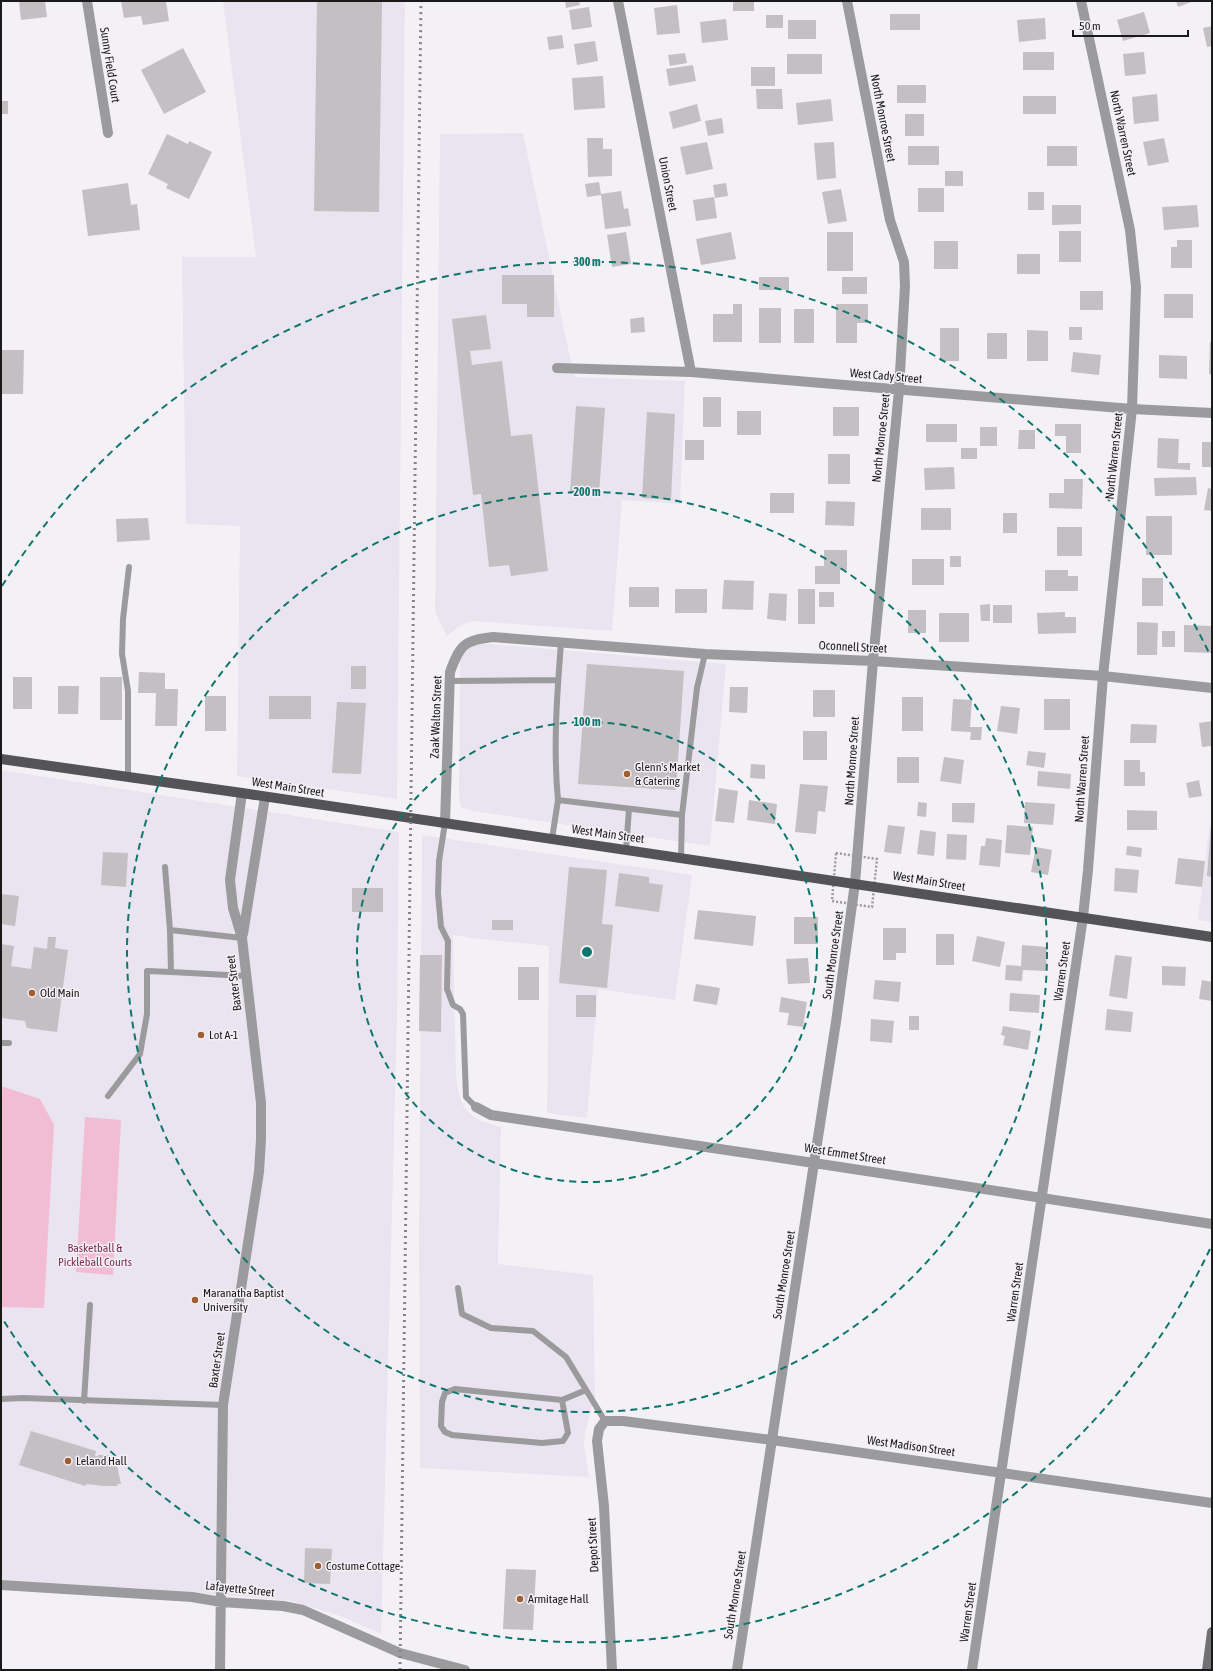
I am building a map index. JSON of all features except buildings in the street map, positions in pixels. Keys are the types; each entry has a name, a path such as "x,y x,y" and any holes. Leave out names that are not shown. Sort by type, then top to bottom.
{"main road":[{"name":"West Main Street","path":"1,759 855,883 1212,937"},
{"path":"1206,1670 1212,1632"}],"street":[{"name":"Sunny Field Court","path":"87,1 108,133"},
{"name":"Union Street","path":"618,1 691,372"},
{"name":"North Monroe Street","path":"847,1 890,220 904,262 905,286 899,390 872,661 855,883"},
{"name":"North Warren Street","path":"1081,1 1130,230 1136,287 1132,409 1103,676 1083,918"},
{"name":"West Cady Street","path":"557,368 691,372 1132,409 1212,413"},
{"name":"Oconnell Street","path":"493,637 705,654 872,661 1103,676 1212,688"},
{"name":"Zaak Walton Street","path":"445,823 450,672 457,653 468,642 493,637"},
{"name":"Baxter Street","path":"220,1670 224,1405 259,1172 261,1139 261,1103 242,938 233,908 230,880 242,793"},
{"name":"Baxter Street","path":"242,938 265,797"},
{"name":"South Monroe Street","path":"737,1670 836,1022 855,883"},
{"name":"Warren Street","path":"972,1670 1083,918"},
{"name":"West Emmet Street","path":"476,1106 491,1115 1212,1224"},
{"name":"West Madison Street","path":"605,1421 623,1421 772,1440 1212,1503"},
{"name":"Depot Street","path":"605,1421 599,1429 597,1441 604,1506 612,1670"},
{"name":"Lafayette Street","path":"1,1585 192,1597 221,1602 283,1606 304,1610 400,1653 465,1670"}],"lane":[{"path":"128,777 128,691 122,654 123,619 129,567"},
{"path":"552,839 558,800 556,778 558,680 561,642"},
{"path":"681,858 682,815 697,688 705,654"},
{"path":"450,681 558,680"},
{"path":"558,800 682,815"},
{"path":"626,850 629,809"},
{"path":"445,823 439,861 438,893 441,927 448,941 447,989 453,1005 460,1009 463,1014 466,1097 476,1106"},
{"path":"165,867 170,930 171,972"},
{"path":"170,930 242,938"},
{"path":"108,1096 140,1054 147,1014 147,971 246,976"},
{"path":"1,1043 9,1043"},
{"path":"458,1288 462,1314 491,1328 533,1331 566,1358 605,1421"},
{"path":"84,1401 90,1305"},
{"path":"562,1400 568,1433 563,1441 542,1443 452,1435 445,1432 441,1426 442,1402 445,1393 456,1389 562,1400 586,1390"},
{"path":"1,1399 23,1398 224,1405"}],"shaded area":[{"path":"223,1 405,1 397,799 237,776 240,526 186,524 182,257 256,257"},
{"path":"523,133 575,377 685,381 680,504 622,500 612,631 472,621 459,626 447,636 435,613 440,134"},
{"path":"478,643 726,664 710,846 472,811 461,807 459,796 460,663 462,656 468,649"},
{"name":"Maranatha Baptist University","path":"1,770 399,832 397,1020 381,1634 343,1617 292,1601 136,1588 17,1583 1,1580"},
{"path":"1210,824 1212,824 1212,922 1198,920"},
{"path":"422,835 692,875 675,1000 598,989 587,1118 547,1113 549,946 453,935 456,1075 459,1095 464,1107 474,1117 481,1121 501,1127 498,1264 593,1275 595,1396 585,1433 584,1444 589,1477 420,1468 419,1234"}],"green space":[{"path":"1,1086 40,1099 54,1125 44,1308 1,1307"},
{"name":"Basketball & Pickleball Courts","path":"85,1117 121,1120 113,1275 76,1272"}],"railway":[{"path":"400,1670 421,1"}],"place":[{"name":"Glenn's Market & Catering","path":"627,774"},
{"name":"Old Main","path":"32,993"},
{"name":"Lot A-1","path":"201,1035"},
{"name":"Maranatha Baptist University","path":"195,1300"},
{"name":"Leland Hall","path":"68,1461"},
{"name":"Costume Cottage","path":"318,1566"},
{"name":"Armitage Hall","path":"520,1599"}]}
